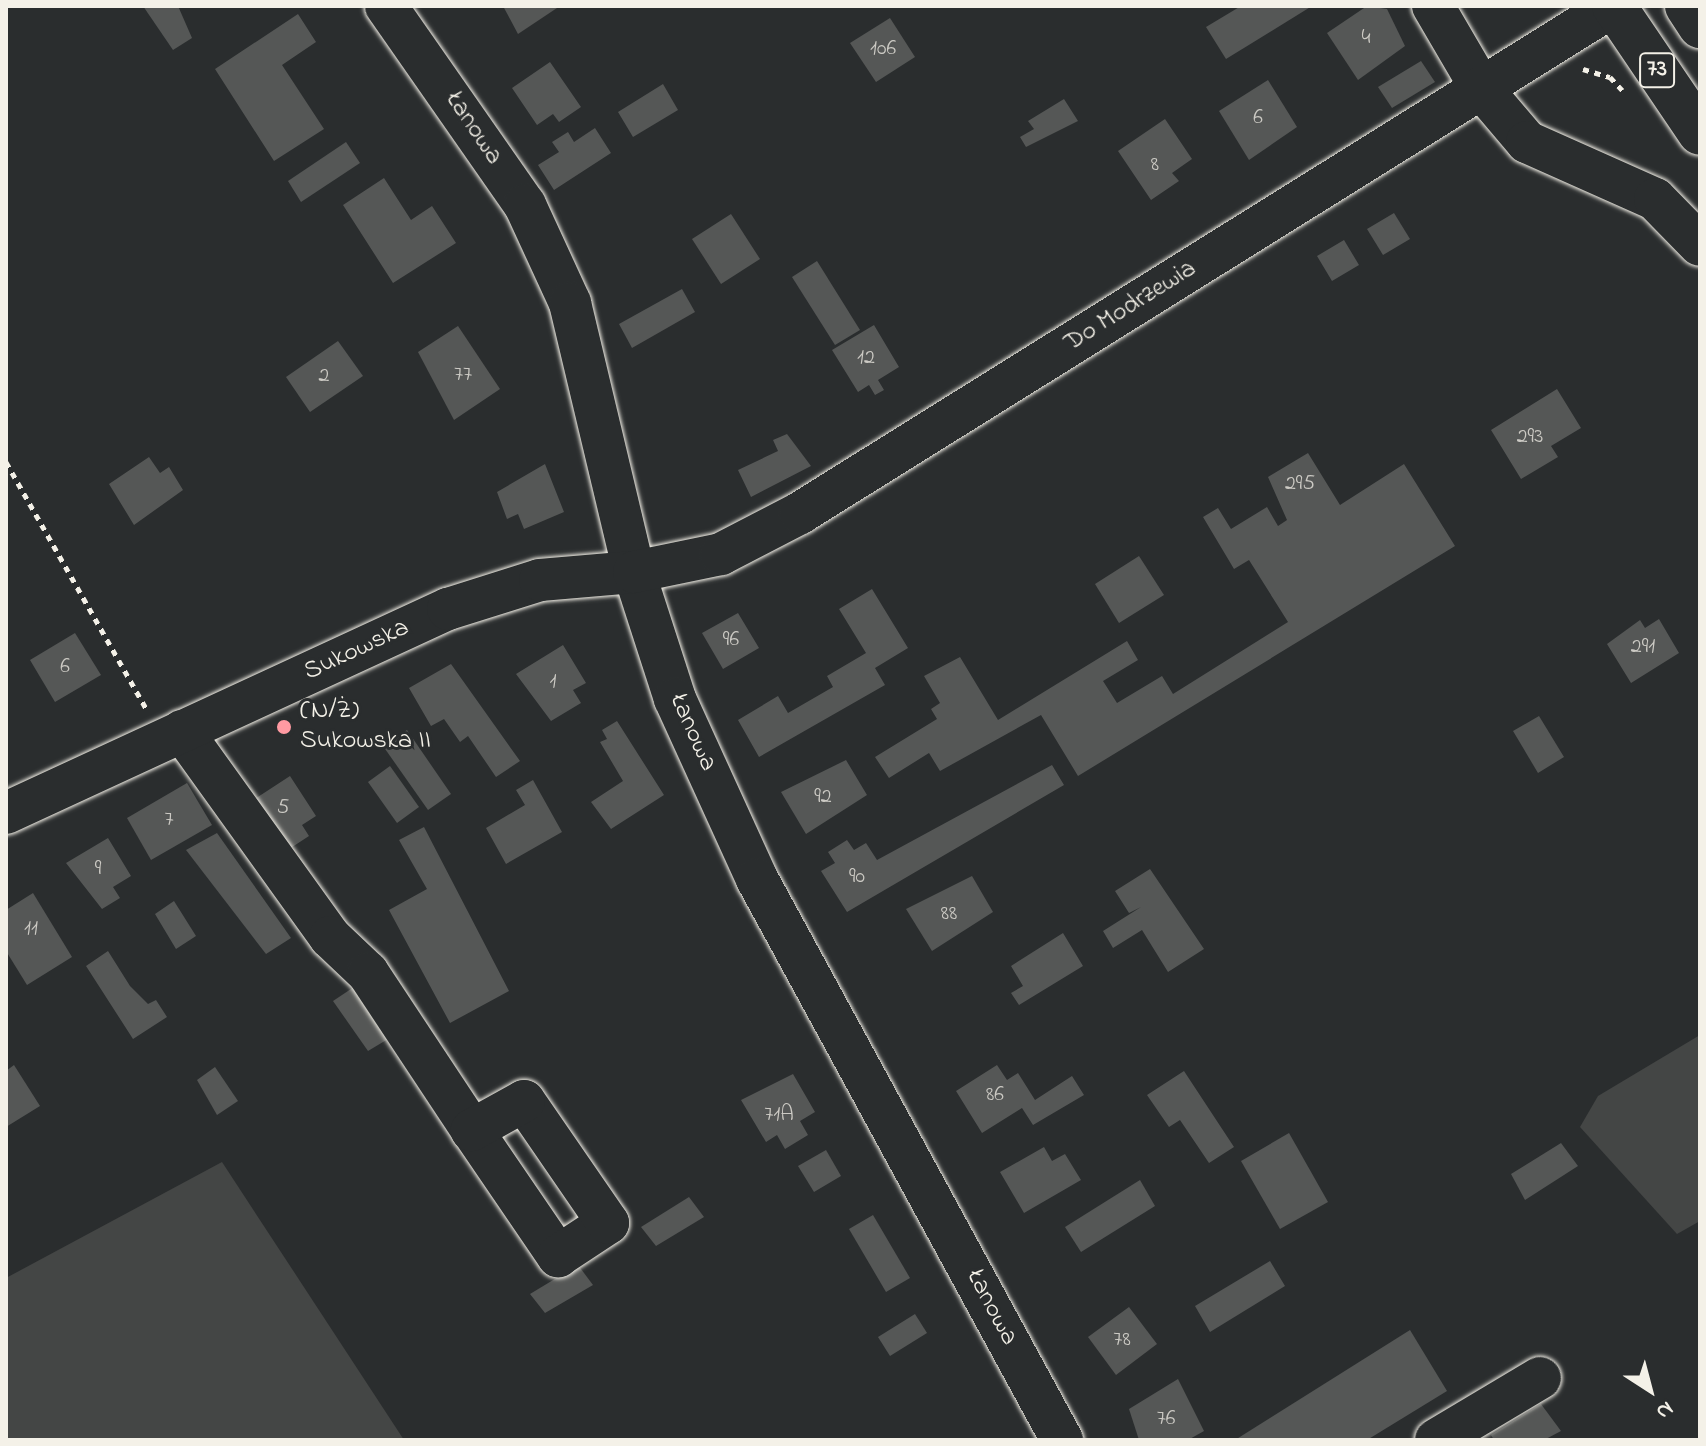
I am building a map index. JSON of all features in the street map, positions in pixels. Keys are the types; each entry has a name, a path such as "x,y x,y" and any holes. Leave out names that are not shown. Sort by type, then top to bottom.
{"main road":[{"name":"73","path":"1614,6 1700,133"},
{"name":"73","path":"1687,6 1700,26"}],"street":[{"name":"Łanowa","path":"386,6 525,205 570,303 634,572 675,699 757,879 1062,1440"},
{"path":"1433,6 1481,88 1527,142 1655,199 1700,245"},
{"name":"Do Modrzewia","path":"634,572 721,554 800,513 1614,6"},
{"name":"Sukowska","path":"6,813 448,609 540,580 634,572"},
{"path":"174,735 330,937 368,973 472,1130"},
{"path":"1436,1440 1540,1378"}],"path":[{"path":"1567,68 1610,77 1627,96"},
{"path":"6,462 174,735"}],"shaded area":[{"path":"1700,1035 1700,1221 1677,1234 1580,1127 1598,1096"},
{"path":"222,1162 404,1440 6,1440 6,1278"}],"building":[{"path":"143,6 178,6 192,38 173,50"},
{"path":"503,6 560,6 518,34"},
{"path":"1241,6 1312,6 1226,59 1206,27"},
{"path":"1367,6 1387,9 1405,46 1358,80 1327,33"},
{"path":"298,14 316,42 282,65 324,129 274,161 215,69"},
{"path":"890,18 915,57 876,82 850,43"},
{"path":"1421,61 1435,82 1392,108 1378,87"},
{"path":"550,62 581,107 559,122 553,114 537,125 512,88"},
{"path":"1268,80 1297,127 1249,160 1219,111"},
{"path":"663,84 678,110 633,137 618,112"},
{"path":"1064,99 1078,121 1026,147 1020,137 1034,129 1028,121"},
{"path":"1165,119 1192,159 1172,173 1179,181 1151,200 1118,151"},
{"path":"595,128 611,153 554,190 538,165 559,152 552,142 568,132 574,142"},
{"path":"346,142 360,163 301,202 288,181"},
{"path":"384,178 411,220 432,206 456,243 393,283 343,205"},
{"path":"1394,213 1410,239 1383,255 1367,229"},
{"path":"731,214 760,259 721,284 692,239"},
{"path":"1344,240 1359,265 1332,281 1317,256"},
{"path":"817,261 860,330 835,345 792,277"},
{"path":"682,289 695,312 632,348 619,324"},
{"path":"874,325 899,367 878,380 884,390 875,395 869,385 858,392 832,350"},
{"path":"458,326 500,389 454,420 418,352"},
{"path":"338,341 363,376 310,412 286,377"},
{"path":"1557,389 1581,428 1551,446 1558,457 1521,479 1491,430"},
{"path":"787,434 811,466 751,497 738,470 778,451 773,440"},
{"path":"1308,453 1340,505 1404,464 1455,546 1078,776 1041,715 940,771 929,753 889,778 875,757 937,719 931,709 940,703 924,676 960,657 998,720 1127,641 1138,660 1103,681 1117,703 1162,676 1173,694 1288,622 1249,560 1234,569 1203,517 1218,508 1231,529 1267,507 1278,526 1287,520 1268,477"},
{"path":"149,457 160,473 169,467 183,490 134,525 109,484"},
{"path":"545,464 564,512 524,529 518,514 507,519 497,492"},
{"path":"1139,556 1164,595 1119,623 1095,584"},
{"path":"872,589 908,648 875,668 885,685 759,757 738,720 778,696 788,713 833,687 827,676 866,653 839,609"},
{"path":"738,613 759,648 723,669 702,633"},
{"path":"1659,619 1679,653 1631,683 1607,644 1640,620 1645,628"},
{"path":"75,633 101,675 55,702 30,660"},
{"path":"563,645 586,683 573,690 581,703 551,721 516,674"},
{"path":"451,664 520,761 496,777 468,736 460,742 444,719 431,726 409,688"},
{"path":"1539,716 1564,757 1538,773 1513,731"},
{"path":"617,721 664,795 611,829 591,802 623,781 600,742 607,739 602,730"},
{"path":"407,730 451,794 428,810 383,746"},
{"path":"846,760 867,795 806,834 781,792"},
{"path":"1052,765 1064,785 847,912 821,871 835,863 828,852 847,840 854,850 866,843 877,860"},
{"path":"390,766 419,807 397,823 368,782"},
{"path":"290,776 316,816 302,825 309,836 283,853 250,802"},
{"path":"533,780 562,832 506,864 486,828 525,805 516,790"},
{"path":"187,783 212,825 151,860 127,818"},
{"path":"424,827 509,991 450,1023 389,910 427,889 399,840"},
{"path":"217,833 291,938 266,954 186,850"},
{"path":"108,838 131,876 113,887 120,898 102,909 66,863"},
{"path":"1150,869 1204,949 1168,972 1142,930 1113,948 1103,931 1141,907 1129,913 1115,891"},
{"path":"972,876 993,912 932,951 906,909"},
{"path":"33,893 72,957 27,985 6,951 6,910"},
{"path":"174,901 196,936 176,949 155,914"},
{"path":"1063,933 1083,966 1019,1005 1011,993 1023,986 1011,966"},
{"path":"108,951 130,986 148,1004 156,1000 167,1017 133,1039 86,966"},
{"path":"354,987 388,1039 368,1051 333,1001"},
{"path":"14,1065 40,1106 6,1127 6,1071"},
{"path":"997,1065 1007,1080 1018,1073 1035,1100 1072,1076 1084,1095 1033,1125 1022,1108 982,1133 956,1091"},
{"path":"215,1067 238,1101 217,1115 197,1080"},
{"path":"1184,1071 1234,1147 1209,1163 1180,1120 1169,1127 1147,1095"},
{"path":"793,1074 815,1112 800,1121 808,1135 785,1149 777,1135 766,1142 741,1100"},
{"path":"1289,1133 1328,1202 1280,1229 1241,1161"},
{"path":"1561,1143 1578,1166 1525,1200 1511,1174"},
{"path":"1044,1147 1052,1161 1065,1154 1081,1180 1024,1213 1000,1172"},
{"path":"826,1150 841,1176 814,1192 798,1166"},
{"path":"1140,1180 1155,1206 1081,1252 1065,1227"},
{"path":"689,1197 704,1217 656,1246 641,1227"},
{"path":"873,1215 910,1278 886,1292 849,1229"},
{"path":"1270,1261 1285,1286 1210,1332 1195,1306"},
{"path":"578,1265 593,1285 545,1313 530,1294"},
{"path":"1129,1307 1157,1344 1116,1375 1088,1337"},
{"path":"915,1314 927,1333 890,1356 878,1337"},
{"path":"1410,1330 1447,1391 1367,1440 1235,1440"},
{"path":"1178,1379 1204,1431 1188,1440 1139,1440 1129,1409"},
{"path":"1541,1404 1561,1431 1544,1440 1494,1440 1491,1435"}],"place":[{"name":"(N/Ż) Sukowska II","path":"284,727"}]}
